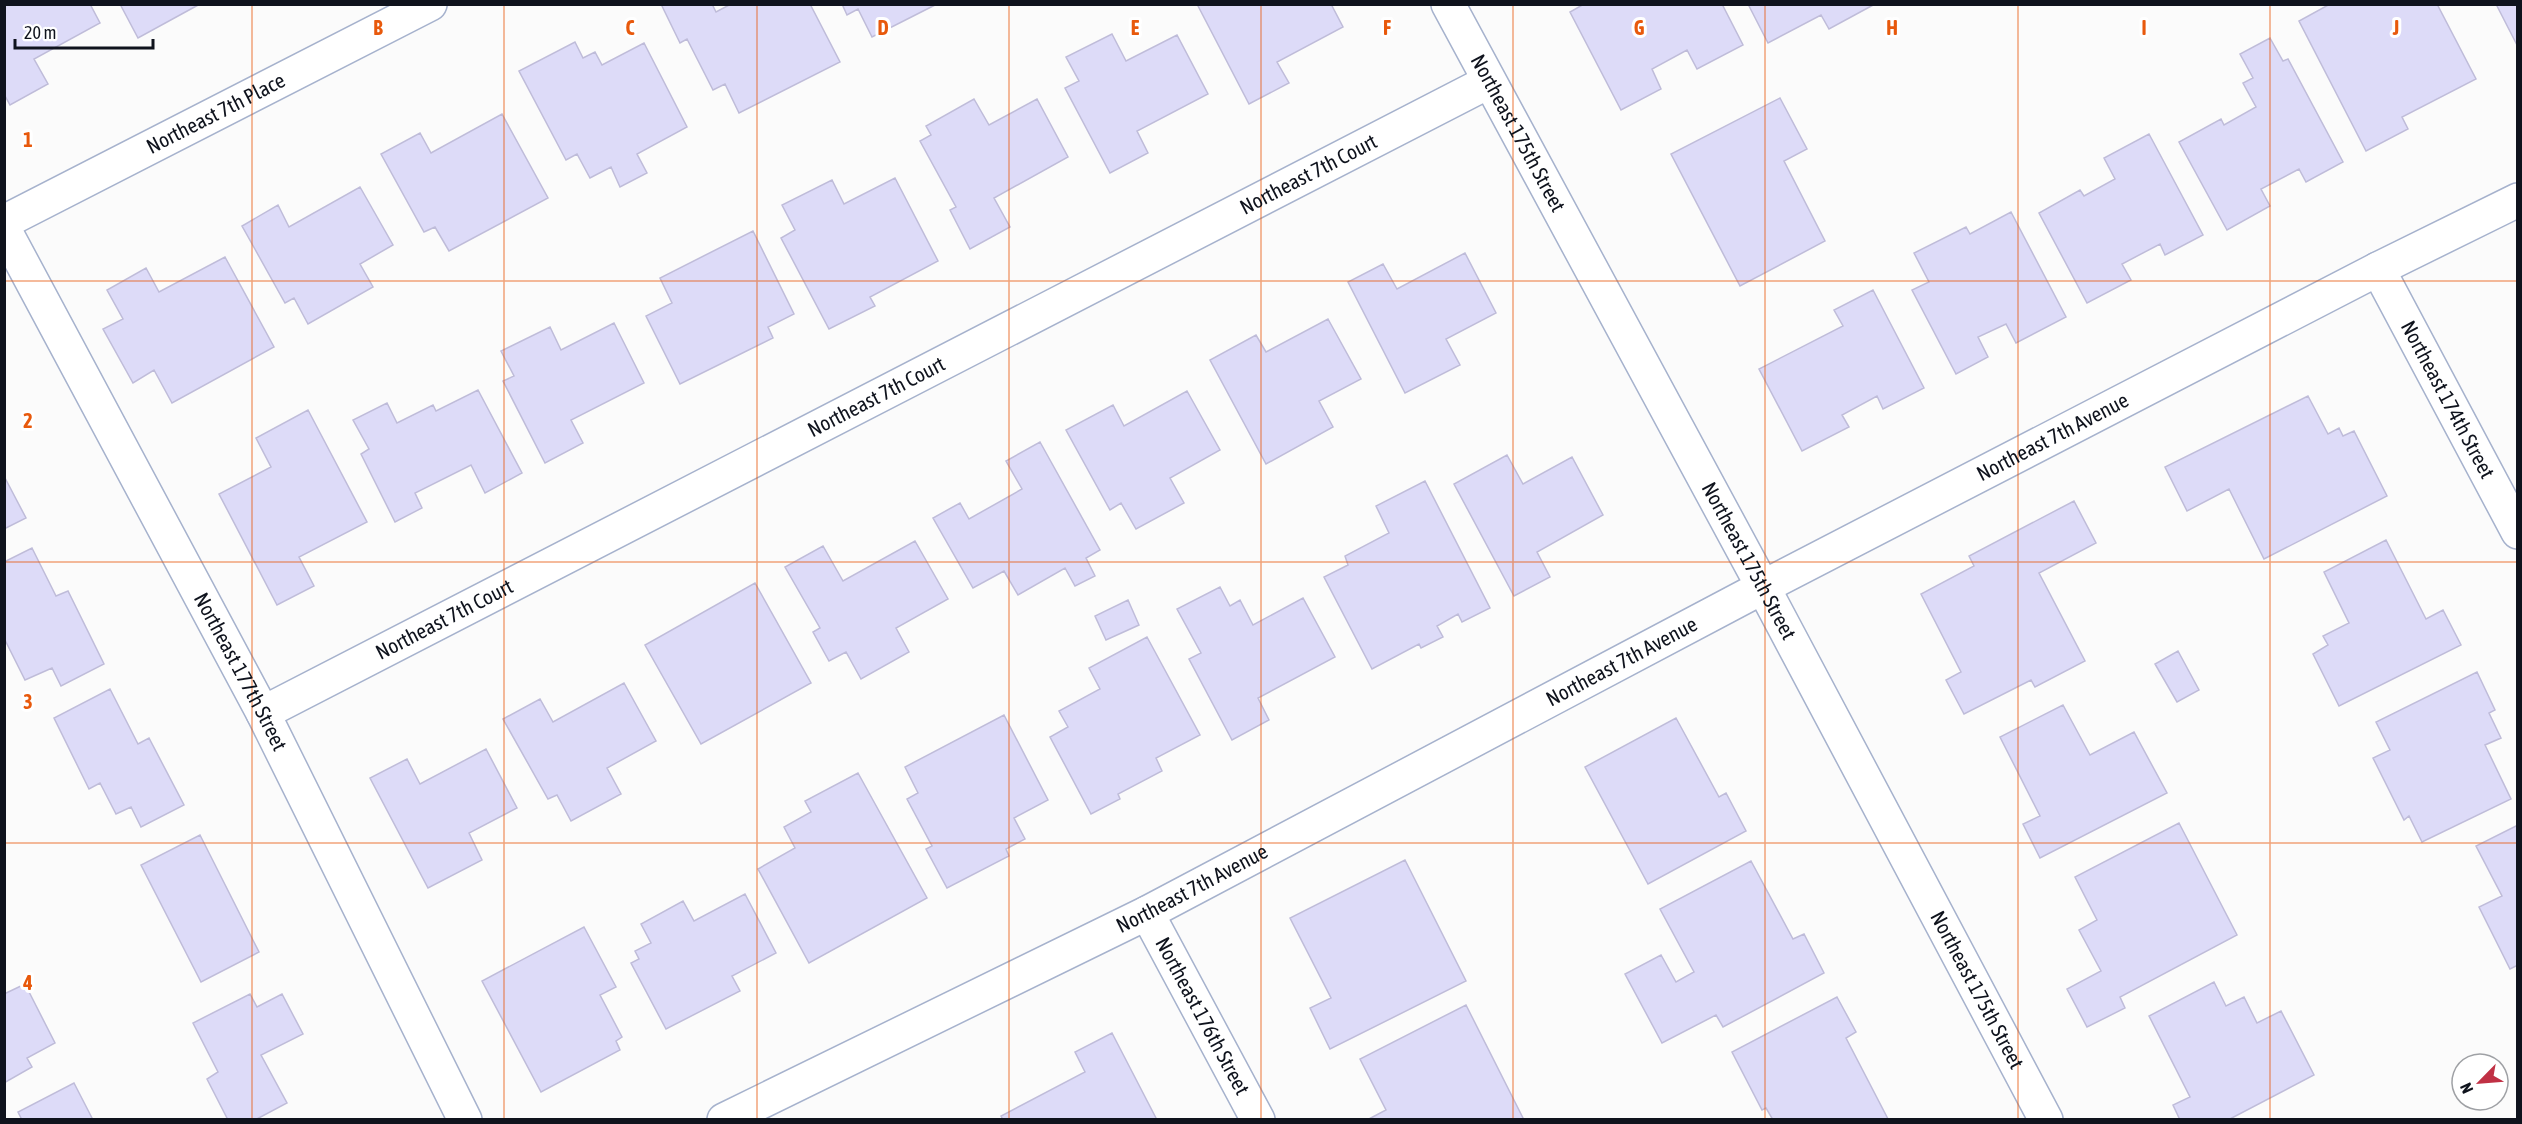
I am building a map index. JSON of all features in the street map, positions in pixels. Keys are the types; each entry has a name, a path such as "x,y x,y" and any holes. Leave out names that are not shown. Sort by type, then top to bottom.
{"street":[{"name":"Northeast 7th Place","path":"4,222 430,4"},
{"name":"Northeast 175th Street","path":"1448,4 1488,82 1763,587 2046,1119"},
{"name":"Northeast 7th Court","path":"263,713 1488,82"},
{"name":"Northeast 7th Avenue","path":"724,1119 1147,913 1763,587 2378,269 2517,200"},
{"name":"Northeast 177th Street","path":"4,229 263,713 465,1119"},
{"name":"Northeast 174th Street","path":"2378,269 2517,532"},
{"name":"Northeast 176th Street","path":"1147,913 1258,1119"}],"building":[{"path":"4,4 90,4 100,23 34,59 48,84 10,105 4,94"},
{"path":"120,4 200,4 138,38"},
{"path":"661,4 712,4 716,12 731,4 810,4 840,62 739,113 725,84 713,90 687,39 680,43"},
{"path":"842,4 937,4 872,37 858,9 847,15"},
{"path":"1197,4 1331,4 1343,27 1277,62 1289,83 1249,104"},
{"path":"1584,4 1722,4 1743,45 1697,69 1687,50 1652,69 1661,89 1621,110 1570,12"},
{"path":"1748,4 1875,4 1829,29 1821,15 1768,43"},
{"path":"2330,4 2437,4 2476,79 2402,117 2408,129 2366,151 2299,21"},
{"path":"2496,4 2518,4 2518,47"},
{"path":"1112,34 1126,61 1177,35 1208,94 1137,131 1148,153 1110,173 1065,88 1079,81 1066,57"},
{"path":"2270,38 2283,61 2288,59 2343,162 2306,182 2299,169 2261,189 2270,206 2227,230 2179,142 2221,119 2224,125 2256,107 2243,83 2253,78 2240,54"},
{"path":"575,42 583,58 595,52 602,65 644,43 687,127 637,154 647,173 620,187 611,167 590,178 577,154 566,160 519,71"},
{"path":"1780,98 1807,149 1784,161 1825,241 1740,286 1671,154"},
{"path":"974,99 989,125 1037,99 1068,157 994,198 1010,227 970,249 950,210 956,207 920,141 931,135 926,126"},
{"path":"502,114 548,198 449,251 435,227 424,232 381,154 420,133 431,153"},
{"path":"2149,134 2203,235 2165,255 2160,244 2122,264 2131,280 2087,303 2039,213 2080,190 2084,196 2115,179 2104,158"},
{"path":"895,178 938,261 870,297 875,306 829,329 781,238 795,230 782,205 832,180 844,204"},
{"path":"360,187 393,245 360,264 373,287 308,324 294,298 285,303 242,226 278,205 289,227"},
{"path":"2011,212 2066,317 2016,343 2006,324 1978,337 1988,357 1956,374 1912,290 1929,282 1914,253 1966,227 1970,234"},
{"path":"753,231 794,314 768,327 773,338 680,384 646,316 672,303 660,278"},
{"path":"1465,253 1496,313 1446,339 1460,365 1405,393 1348,282 1383,264 1397,289"},
{"path":"225,257 274,347 172,403 154,370 133,383 103,329 123,319 107,290 146,268 159,292"},
{"path":"1873,290 1924,388 1883,409 1877,396 1842,415 1849,427 1802,451 1759,369 1843,326 1834,310"},
{"path":"1328,319 1361,379 1319,401 1333,427 1266,464 1210,360 1256,335 1266,352"},
{"path":"614,323 644,383 571,420 583,443 545,463 503,381 514,376 501,351 550,327 561,350"},
{"path":"478,390 522,473 485,493 471,465 415,493 422,508 395,522 361,454 369,449 353,420 387,403 397,423 433,405 436,411"},
{"path":"1187,391 1220,450 1170,478 1184,503 1136,529 1121,503 1110,510 1066,430 1113,405 1124,426"},
{"path":"2308,396 2328,434 2339,428 2343,436 2354,431 2387,496 2264,559 2229,489 2187,511 2165,467"},
{"path":"308,410 367,522 299,557 314,586 277,605 219,494 271,467 256,438"},
{"path":"1040,442 1100,550 1086,558 1095,576 1075,586 1065,568 1018,595 1004,571 973,588 933,518 960,503 969,519 1022,489 1006,461"},
{"path":"1507,455 1523,484 1572,457 1603,515 1537,552 1550,577 1514,596 1454,484"},
{"path":"4,476 26,518 4,529"},
{"path":"1425,481 1490,608 1462,622 1458,614 1437,626 1443,637 1421,648 1419,644 1372,669 1324,577 1348,565 1345,556 1389,533 1376,506"},
{"path":"2074,501 2096,543 2039,573 2085,661 2035,687 2031,680 1964,714 1946,680 1961,672 1921,594 1974,566 1969,556"},
{"path":"2386,540 2426,619 2443,610 2461,645 2339,706 2313,654 2328,645 2323,636 2349,623 2324,572"},
{"path":"915,541 948,599 896,628 909,652 861,679 846,652 829,661 813,632 820,628 785,567 823,546 843,581"},
{"path":"32,548 56,596 68,591 104,664 61,686 52,668 25,680 4,638 4,562"},
{"path":"755,583 811,683 701,744 645,645"},
{"path":"1220,587 1230,606 1240,600 1253,625 1303,598 1335,657 1258,698 1269,720 1232,740 1189,659 1201,653 1177,609"},
{"path":"1128,600 1139,625 1106,640 1095,616"},
{"path":"1147,637 1200,735 1156,758 1162,771 1118,794 1120,799 1091,814 1050,737 1068,727 1059,711 1100,689 1089,668"},
{"path":"2178,651 2199,690 2177,702 2155,664"},
{"path":"2477,672 2495,710 2489,713 2501,738 2485,745 2511,799 2422,842 2409,816 2404,820 2373,758 2390,750 2376,722"},
{"path":"624,683 656,741 607,768 621,794 571,821 557,795 548,799 503,719 540,699 553,722"},
{"path":"110,689 138,744 149,738 184,805 141,827 131,807 116,814 100,783 89,789 54,718"},
{"path":"2063,705 2090,755 2134,732 2167,793 2040,858 2023,824 2040,816 2000,737"},
{"path":"1004,715 1048,800 1014,818 1025,839 1006,849 1009,856 947,888 926,849 932,846 907,799 918,793 905,767"},
{"path":"1676,718 1719,797 1726,793 1746,831 1648,884 1585,767"},
{"path":"486,749 517,808 469,833 482,860 428,888 370,778 407,759 420,784"},
{"path":"858,773 927,898 809,963 758,869 795,848 784,827 811,812 805,801"},
{"path":"2179,823 2237,935 2120,997 2125,1008 2087,1027 2067,989 2101,971 2079,930 2097,920 2075,877"},
{"path":"2518,825 2518,965 2510,969 2479,907 2502,896 2476,846"},
{"path":"200,835 259,952 201,982 141,865"},
{"path":"1405,860 1466,981 1330,1049 1310,1008 1331,998 1290,918"},
{"path":"1751,861 1793,939 1804,934 1824,973 1723,1027 1716,1015 1662,1043 1625,974 1661,955 1676,982 1694,972 1660,909"},
{"path":"745,894 776,953 732,976 740,991 666,1029 631,963 639,959 635,951 651,943 641,924 683,901 694,921"},
{"path":"584,927 616,987 600,995 622,1037 616,1041 620,1050 541,1092 482,981"},
{"path":"2214,982 2226,1006 2244,997 2257,1023 2281,1011 2314,1075 2228,1120 2180,1120 2173,1105 2190,1097 2149,1016"},
{"path":"25,984 55,1043 27,1058 32,1067 4,1083 4,994"},
{"path":"250,994 257,1007 282,994 303,1034 261,1055 287,1103 255,1120 228,1120 207,1079 218,1072 193,1023"},
{"path":"1837,997 1856,1032 1846,1038 1888,1119 1773,1120 1766,1108 1762,1110 1732,1052"},
{"path":"1466,1005 1524,1120 1367,1120 1386,1110 1360,1059"},
{"path":"1112,1033 1157,1120 1003,1120 1001,1116 1085,1072 1075,1052"},
{"path":"74,1083 93,1120 22,1120 18,1112"}]}
